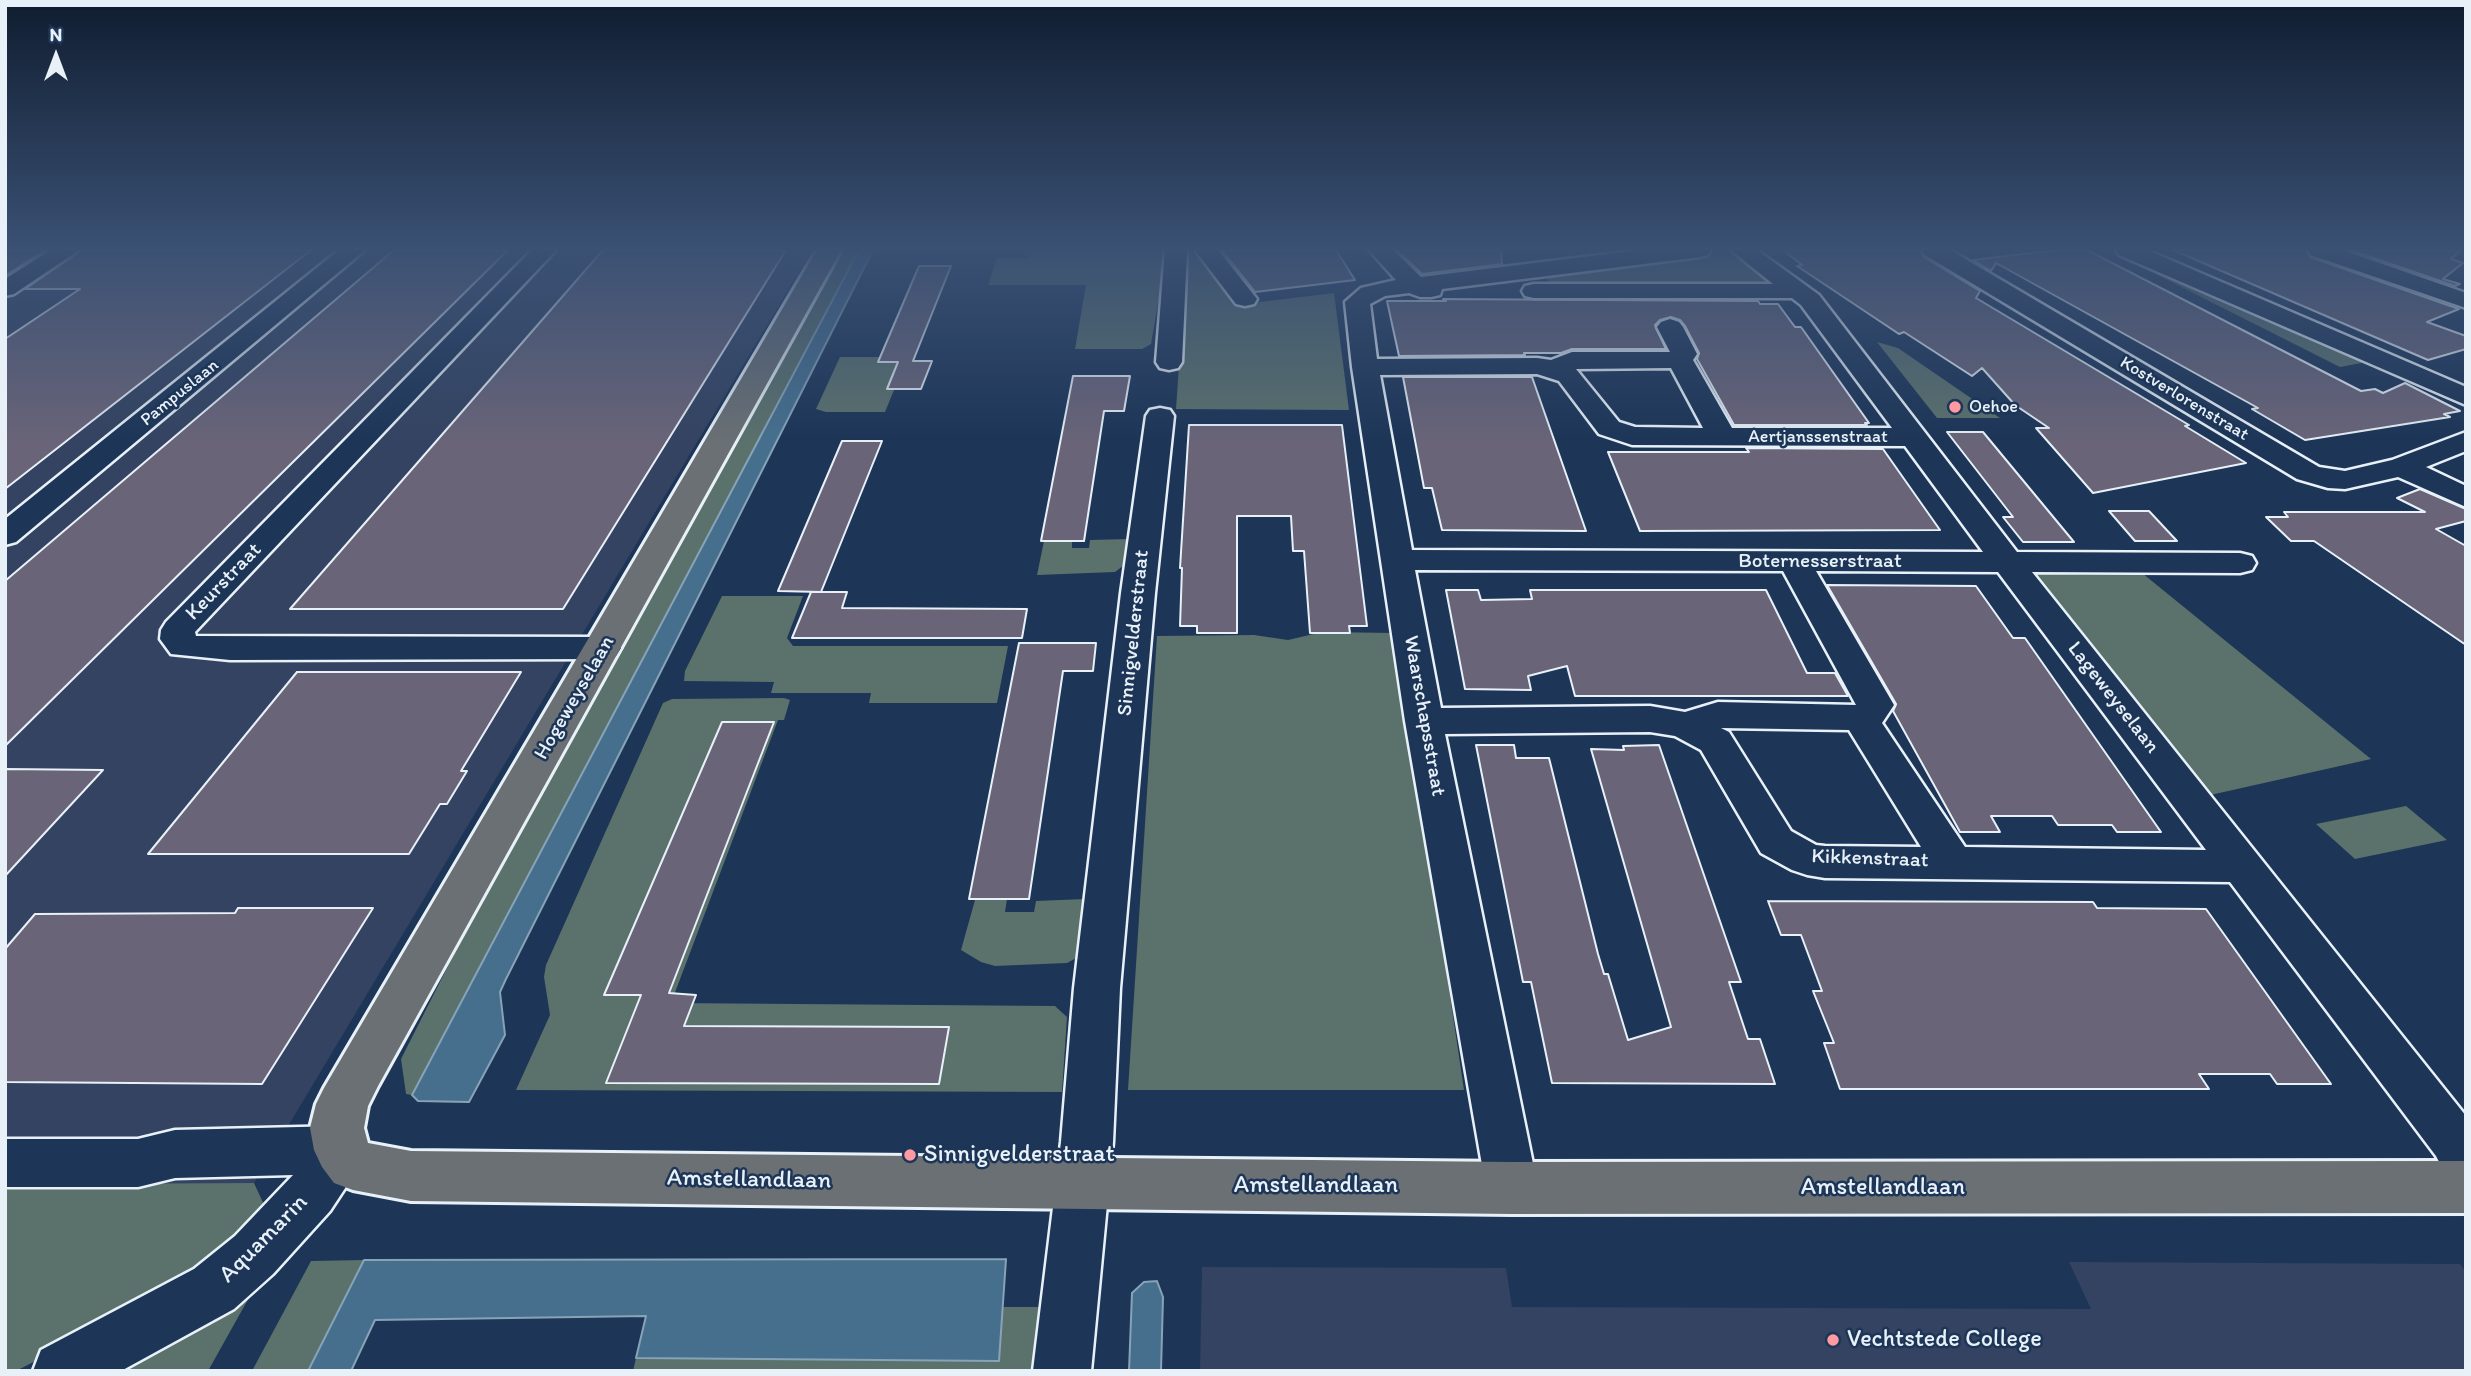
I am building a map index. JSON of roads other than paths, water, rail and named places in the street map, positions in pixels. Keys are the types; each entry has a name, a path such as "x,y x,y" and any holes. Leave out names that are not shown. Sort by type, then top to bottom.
{"main road":[{"name":"Hogeweyselaan","path":"341,1150 337,1128 342,1104 360,1070 793,314"},
{"name":"Amstellandlaan","path":"341,1150 353,1165 411,1176 1512,1188 2466,1187"}],"street":[{"name":"Pampuslaan","path":"5,535 275,314"},
{"name":"Keurstraat","path":"483,314 178,630 178,639 184,646 230,649 603,648"},
{"path":"1169,362 1172,314"},
{"name":"Waarschapsstraat","path":"1359,314 1424,721 1512,1188"},
{"name":"Lageweyselaan","path":"1821,314 2008,562 2454,1140 2466,1162"},
{"name":"Kostverlorenstraat","path":"2041,314 2308,473 2328,479 2345,480 2401,467"},
{"path":"2275,314 2466,397"},
{"name":"Aertjanssenstraat","path":"1670,327 1685,354 1680,360 1722,436"},
{"path":"1365,367 1537,366 1555,369 1572,360 1680,360"},
{"name":"Aertjanssenstraat","path":"1555,369 1569,375 1605,424 1615,432 1632,436 1914,437"},
{"name":"Sinnigvelderstraat","path":"1062,1371 1082,1184 1097,988 1138,593 1160,416"},
{"path":"2401,467 2466,441"},
{"path":"2401,467 2466,498"},
{"name":"Boternesserstraat","path":"1399,560 2240,563"},
{"path":"1794,561 1875,705 1869,714 1860,718"},
{"name":"Kikkenstraat","path":"1685,725 1718,715 1860,718 1952,862"},
{"name":"Kikkenstraat","path":"1424,721 1650,719 1685,725 1715,741 1776,842 1790,852 1825,862 2243,866"},
{"path":"5,1146 146,1146 175,1154"},
{"path":"5,1163 138,1163 175,1154 341,1150"},
{"name":"Aquamarin","path":"62,1371 214,1289 254,1255 311,1193 341,1150"}],"place":[{"name":"Oehoe","path":"1955,407"},
{"name":"Sinnigvelderstraat","path":"910,1155"},
{"name":"Vechtstede College","path":"1833,1340"}]}
